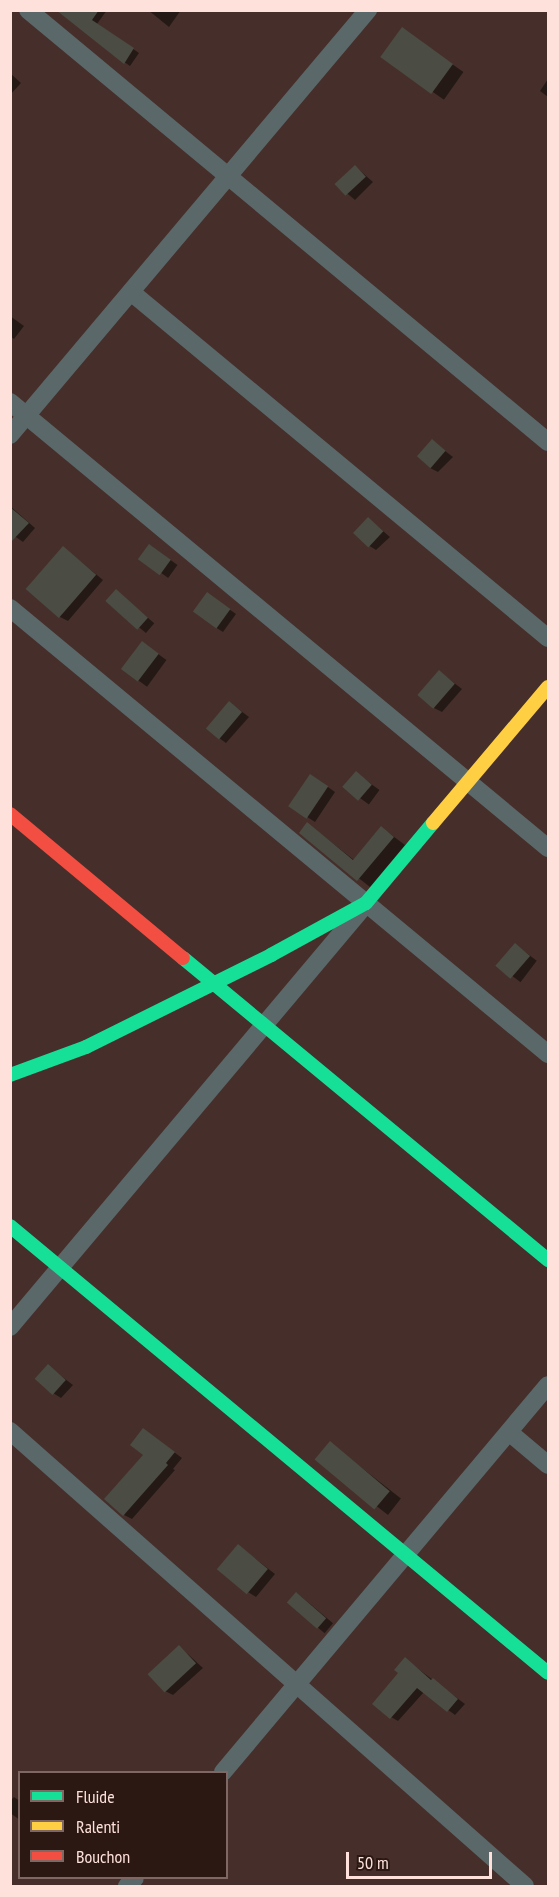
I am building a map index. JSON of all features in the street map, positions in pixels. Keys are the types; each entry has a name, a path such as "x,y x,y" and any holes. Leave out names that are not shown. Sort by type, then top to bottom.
{"street":[{"path":"28,10 549,442"},
{"path":"10,435 368,10"},
{"path":"131,292 549,638"},
{"path":"10,402 549,848"},
{"path":"10,608 549,1054"},
{"path":"10,1327 549,687"},
{"path":"10,814 549,1260"},
{"path":"10,1075 87,1047 366,903"},
{"path":"10,1226 549,1673"},
{"path":"225,1771 549,1385"},
{"path":"10,1431 525,1887"},
{"path":"509,1432 549,1465"}],"building":[{"path":"56,10 99,10 92,20 134,48 124,64"},
{"path":"402,27 453,64 431,94 380,57"},
{"path":"355,165 366,177 345,196 335,184"},
{"path":"432,439 446,451 430,468 417,456"},
{"path":"10,507 29,523 10,543"},
{"path":"368,517 383,531 368,547 353,533"},
{"path":"149,544 171,560 160,575 138,559"},
{"path":"63,546 96,575 59,618 26,589"},
{"path":"116,589 148,618 137,630 105,601"},
{"path":"207,592 230,609 216,628 193,611"},
{"path":"142,641 159,654 138,682 121,669"},
{"path":"439,670 455,684 433,709 417,695"},
{"path":"229,701 242,712 219,740 206,729"},
{"path":"356,771 372,785 358,801 342,787"},
{"path":"310,774 328,786 306,819 288,806"},
{"path":"307,822 353,860 381,826 394,837 357,881 299,833"},
{"path":"515,943 530,956 510,979 495,966"},
{"path":"48,1364 66,1380 52,1395 35,1379"},
{"path":"143,1428 175,1452 166,1463 168,1465 123,1516 104,1499 143,1455 130,1445"},
{"path":"330,1441 390,1491 374,1510 315,1459"},
{"path":"238,1544 268,1569 247,1594 217,1569"},
{"path":"296,1592 326,1618 317,1629 287,1603"},
{"path":"179,1645 196,1663 165,1693 148,1674"},
{"path":"405,1657 431,1680 433,1678 458,1699 447,1712 417,1688 390,1719 372,1704 398,1673 394,1670"}],"traffic: fast":[{"path":"10,1075 86,1047 271,955 366,903 433,823"},
{"path":"183,958 548,1260"},
{"path":"10,1226 548,1673"}],"traffic: slow":[{"path":"433,823 548,687"}],"traffic: jam":[{"path":"10,814 183,958"}]}
